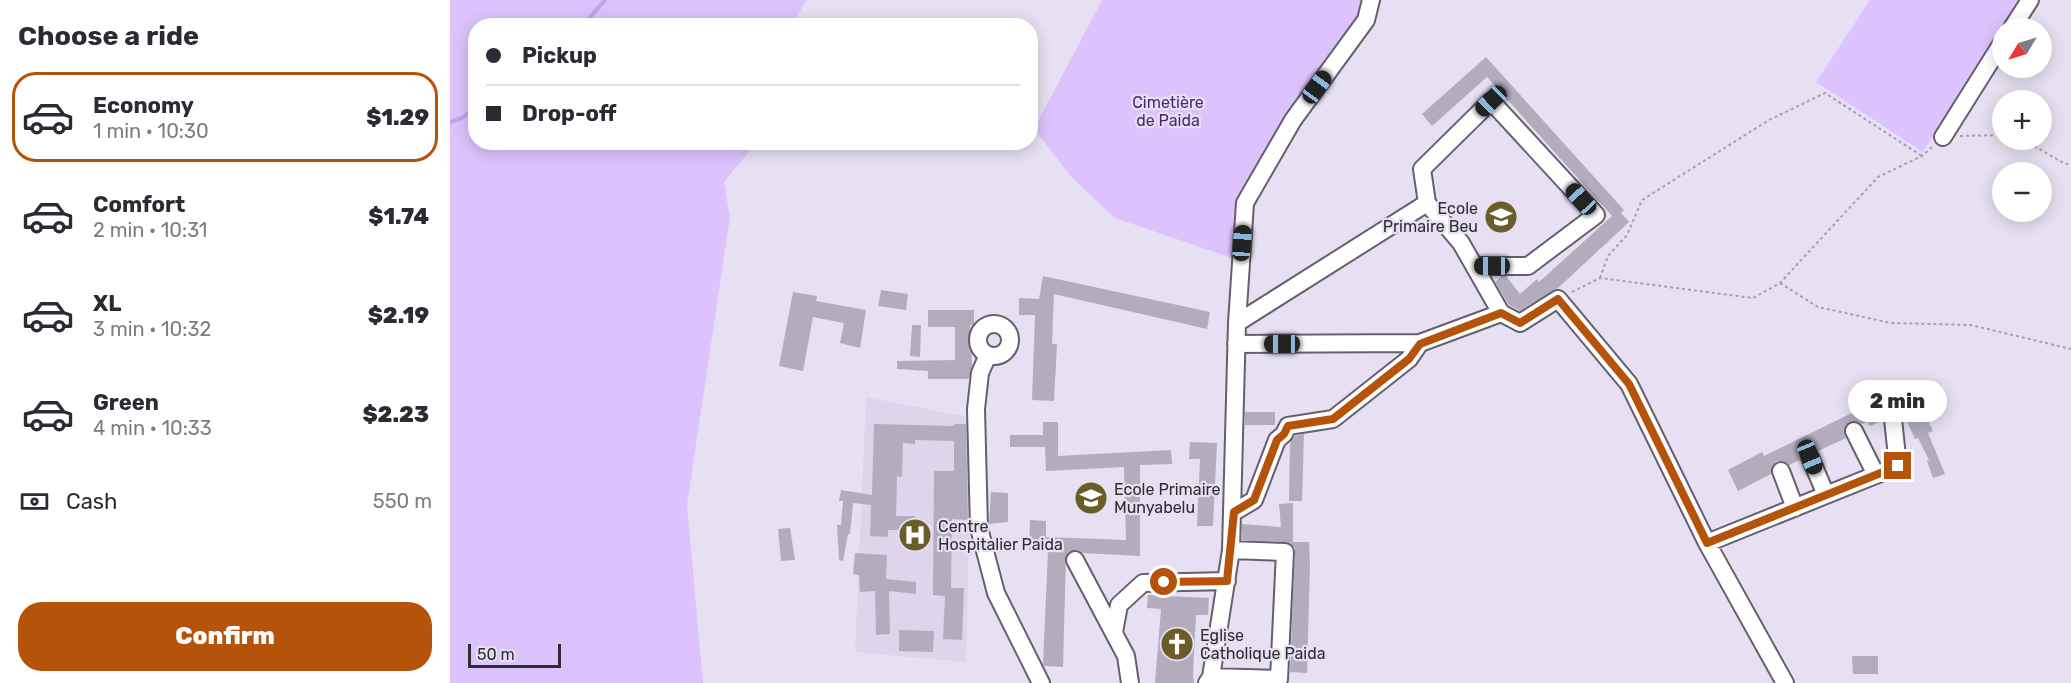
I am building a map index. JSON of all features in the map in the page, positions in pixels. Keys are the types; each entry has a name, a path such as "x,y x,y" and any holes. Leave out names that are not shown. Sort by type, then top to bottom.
{"street":[{"path":"1231,550 1285,552 1279,679 1209,680 1227,581 1234,512 1236,344 1245,203 1293,120 1366,20 1371,0"},
{"path":"2018,18 2030,0"},
{"path":"1943,137 1992,60"},
{"path":"1474,266 1528,266 1596,215 1491,101 1422,169 1427,203 1461,243 1474,266 1501,313 1520,323 1558,299 1629,384 1707,543 1785,683"},
{"path":"1237,323 1427,203"},
{"path":"1236,344 1420,344 1501,313"},
{"path":"1234,512 1254,500 1277,440 1288,426 1333,419 1409,359 1420,344"},
{"path":"988,355 980,373 976,409 979,528 996,593 1041,683"},
{"path":"1707,543 1898,466 1893,419"},
{"path":"1854,431 1876,475"},
{"path":"1810,457 1826,495"},
{"path":"1781,471 1795,507"},
{"path":"1075,560 1126,656 1130,683"},
{"path":"1114,632 1119,605 1143,583 1227,581"}],"path":[{"path":"1600,278 1608,256 1627,235 1642,200 1769,120 1825,93 1922,156"},
{"path":"1558,299 1600,278 1754,298 1780,283 1878,177 1922,156 1943,137 1992,135"},
{"path":"2041,150 2065,164 2071,163"},
{"path":"1780,283 1818,306 1860,316 1891,323 1971,325 2071,349"}],"shaded area":[{"name":"Centre Hospitalier Paida","path":"866,397 972,418 966,662 855,652"}],"green space":[{"path":"450,0 807,0 795,18 468,18 468,150 750,150 724,182 730,217 687,505 703,683 450,683"},
{"name":"Cimetière de Paida","path":"1102,0 1369,0 1237,212 1232,258 1115,218 1072,178 1038,134 1038,121"},
{"path":"1870,0 2021,0 2009,18 1992,18 1992,45 1923,152 1816,82"}],"building":[{"path":"1486,57 1624,210 1621,213 1629,222 1557,289 1520,311 1509,305 1495,282 1502,276 1506,276 1520,294 1537,279 1539,282 1612,216 1487,77 1432,126 1422,114"},
{"path":"1043,276 1210,312 1207,329 1054,294 1052,344 1057,344 1054,401 1032,400 1035,315 1019,315 1019,298 1039,299"},
{"path":"881,290 908,294 906,310 878,306"},
{"path":"793,292 817,296 816,301 866,310 860,348 840,343 844,323 813,317 803,371 779,366"},
{"path":"928,310 974,310 974,325 970,325 972,365 969,379 928,379 928,371 897,369 897,361 955,360 955,327 928,327"},
{"path":"912,325 921,325 920,357 910,356"},
{"path":"1911,384 1933,431 1928,433 1945,474 1933,478 1927,461 1929,460 1918,438 1915,439 1902,411 1892,409 1886,411 1883,420 1870,426 1867,422 1862,424 1855,421 1849,422 1844,430 1846,438 1818,451 1812,447 1805,448 1801,451 1800,460 1789,465 1783,461 1777,461 1773,465 1771,474 1738,491 1728,470 1762,452 1764,456"},
{"path":"1245,412 1275,412 1275,425 1245,425"},
{"path":"1043,422 1058,422 1058,456 1171,450 1172,464 1140,465 1140,556 1083,553 1075,550 1066,555 1063,667 1044,666 1043,664 1048,551 1029,550 1030,520 1046,521 1046,537 1126,540 1124,467 1046,471 1045,447 1010,447 1010,435 1043,435"},
{"path":"874,424 954,426 954,424 966,424 968,520 952,519 951,588 964,588 962,640 943,639 945,596 933,595 934,471 954,471 954,441 915,440 915,444 903,443 902,477 897,476 896,516 915,516 916,530 888,530 888,537 870,536 871,505 853,503 850,534 848,534 843,561 839,560 837,525 841,525 843,501 839,501 841,490 872,495"},
{"path":"1304,434 1302,501 1289,501 1290,443 1295,436"},
{"path":"1190,442 1217,443 1213,526 1197,526 1200,459 1189,459"},
{"path":"991,492 1008,493 1008,522 989,524"},
{"path":"1293,503 1293,542 1309,542 1307,673 1290,672 1295,548 1285,542 1242,540 1242,524 1281,527 1279,504"},
{"path":"790,528 795,560 781,561 778,529"},
{"path":"855,553 887,555 886,579 916,582 916,594 889,591 890,634 876,635 875,591 860,592 859,575 853,574"},
{"name":"Eglise Catholique Paida","path":"1148,595 1209,598 1208,615 1196,615 1194,683 1155,683 1161,609 1147,608"},
{"path":"899,630 934,631 933,652 899,651"},
{"path":"1852,656 1878,656 1878,674 1853,674"}],"waterway":[{"path":"589,18 605,0"},
{"path":"450,122 468,113"}],"place":[{"name":"Ecole Primaire Beu","path":"1501,217"},
{"name":"Ecole Primaire Munyabelu","path":"1091,498"},
{"name":"Centre Hospitalier Paida","path":"915,535"},
{"name":"Eglise Catholique Paida","path":"1177,644"}],"route":[{"path":"1164,582 1227,581 1234,512 1254,500 1277,440 1288,426 1333,419 1409,359 1420,344 1501,313 1520,323 1558,299 1629,384 1707,543 1898,466"}]}
